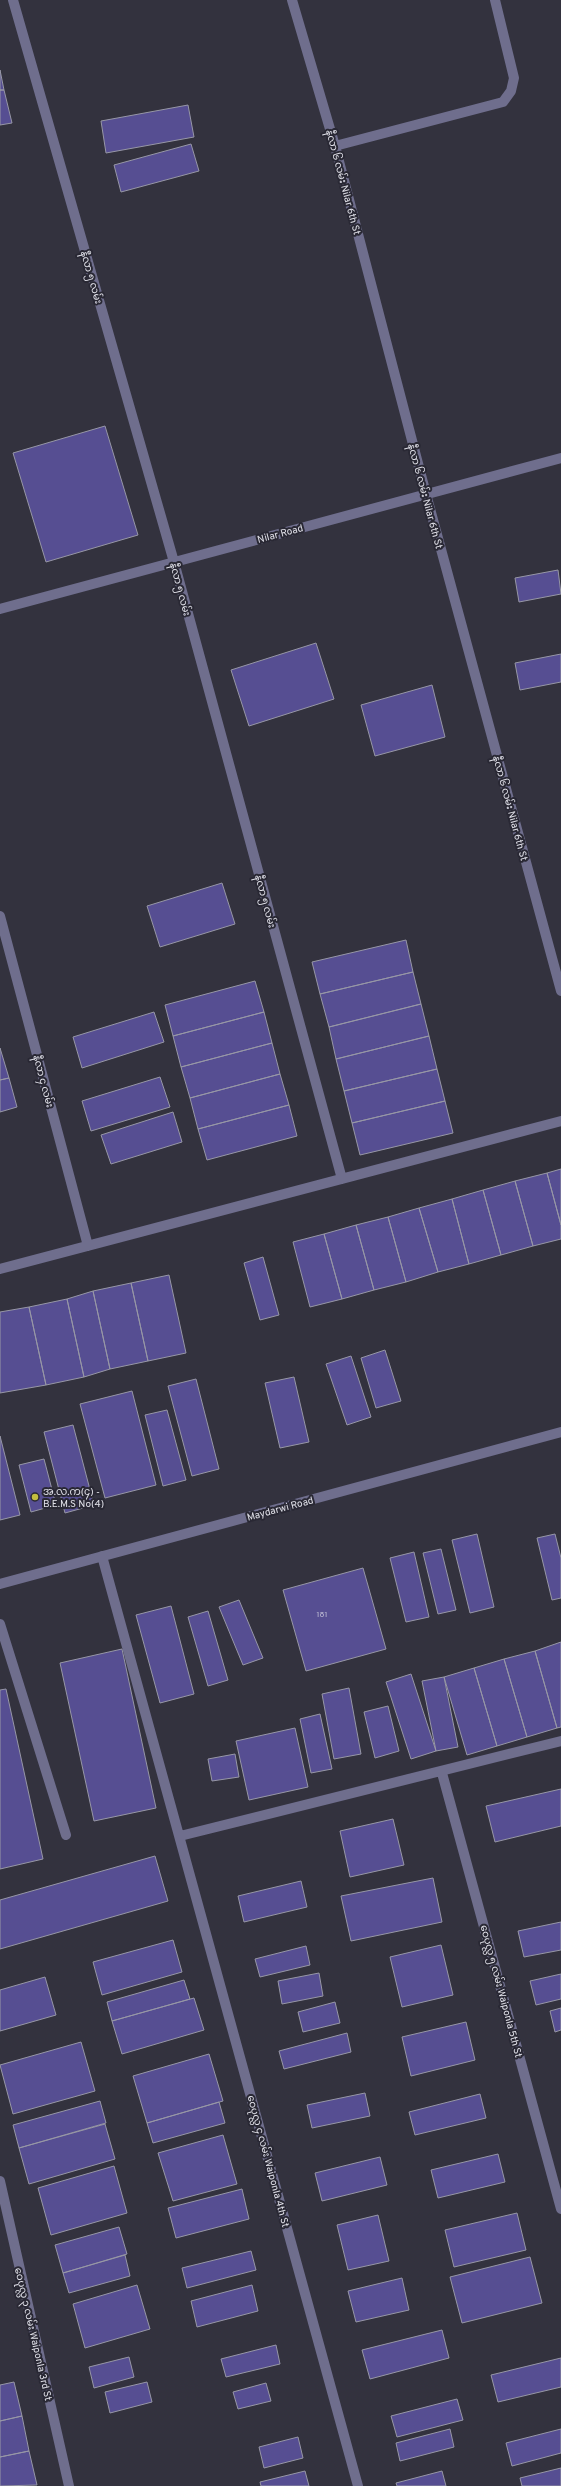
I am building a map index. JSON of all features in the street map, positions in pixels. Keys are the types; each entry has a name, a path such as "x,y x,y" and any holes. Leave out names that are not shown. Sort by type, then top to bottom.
{"street":[{"name":"နီလာ ၅ လမ်း","path":"13,0 174,562 342,1179"},
{"name":"နီလာ ၆ လမ်း Nilar 6th St","path":"292,0 335,146 426,494 561,991"},
{"path":"335,146 502,102 511,91 514,78 495,0"},
{"name":"Nilar Road","path":"0,609 561,458"},
{"name":"နီလာ ၄ လမ်း","path":"0,916 88,1246"},
{"path":"0,1269 561,1121"},
{"name":"Maydarwi Road","path":"0,1584 561,1432"},
{"name":"ဝေပုလ္လ ၄ လမ်း Waiponla 4th St","path":"102,1556 358,2486"},
{"path":"0,1624 66,1835"},
{"path":"180,1836 561,1742"},
{"name":"ဝေပုလ္လ ၅ လမ်း Waiponla 5th St","path":"442,1772 561,2209"},
{"name":"ဝေပုလ္လ ၃ လမ်း Waiponla 3rd St","path":"0,2181 69,2486"}],"building":[{"path":"0,70 4,90 0,90"},
{"path":"0,90 4,90 12,123 0,125"},
{"path":"188,105 194,137 106,153 101,121"},
{"path":"191,144 199,171 121,192 114,165"},
{"path":"105,426 138,535 46,562 13,453"},
{"path":"558,570 561,594 519,602 515,578"},
{"path":"316,643 334,699 249,726 231,670"},
{"path":"561,654 561,682 520,690 515,663"},
{"path":"432,685 445,737 375,756 361,705"},
{"path":"222,883 235,924 160,947 147,906"},
{"path":"406,940 413,972 320,994 312,962"},
{"path":"413,972 421,1004 329,1027 320,994"},
{"path":"255,981 264,1012 173,1036 165,1005"},
{"path":"421,1004 429,1036 336,1059 329,1027"},
{"path":"154,1012 164,1042 82,1068 73,1037"},
{"path":"264,1012 272,1043 181,1067 173,1036"},
{"path":"429,1036 437,1069 344,1091 336,1059"},
{"path":"272,1043 280,1074 190,1098 181,1067"},
{"path":"0,1048 9,1078 0,1080"},
{"path":"437,1069 445,1101 352,1123 344,1091"},
{"path":"280,1074 289,1105 198,1129 190,1098"},
{"path":"160,1077 170,1107 91,1131 82,1101"},
{"path":"9,1078 17,1107 0,1112 0,1080"},
{"path":"445,1101 453,1133 360,1155 352,1123"},
{"path":"289,1105 297,1136 207,1160 198,1129"},
{"path":"173,1112 182,1142 111,1164 101,1135"},
{"path":"561,1169 561,1225 547,1173"},
{"path":"547,1173 561,1225 561,1239 533,1246 515,1181"},
{"path":"515,1181 533,1246 501,1255 483,1190"},
{"path":"483,1190 501,1255 469,1264 452,1199"},
{"path":"452,1199 469,1264 438,1272 419,1208"},
{"path":"419,1208 438,1272 406,1282 388,1217"},
{"path":"388,1217 406,1282 374,1290 356,1225"},
{"path":"356,1225 374,1290 342,1299 324,1234"},
{"path":"324,1234 342,1299 310,1307 293,1242"},
{"path":"263,1257 279,1315 260,1320 244,1263"},
{"path":"169,1275 186,1353 148,1361 131,1283"},
{"path":"131,1283 148,1361 110,1369 93,1291"},
{"path":"93,1291 110,1369 84,1377 67,1299"},
{"path":"67,1299 84,1377 46,1385 29,1307"},
{"path":"29,1307 46,1385 0,1393 0,1312"},
{"path":"385,1350 401,1401 376,1408 361,1358"},
{"path":"351,1356 371,1417 347,1425 326,1364"},
{"path":"294,1377 309,1442 280,1448 265,1383"},
{"path":"196,1379 219,1469 192,1476 168,1386"},
{"path":"132,1391 156,1485 105,1498 80,1404"},
{"path":"167,1410 186,1480 163,1486 145,1415"},
{"path":"73,1425 94,1505 65,1513 44,1432"},
{"path":"0,1436 20,1515 0,1520"},
{"path":"44,1459 56,1505 31,1512 19,1465"},
{"path":"477,1534 494,1607 470,1613 452,1540"},
{"path":"555,1534 561,1558 561,1598 552,1600 537,1538"},
{"path":"441,1549 456,1610 438,1614 423,1553"},
{"path":"414,1552 429,1617 406,1622 390,1558"},
{"path":"363,1568 386,1649 306,1671 283,1590"},
{"path":"239,1600 263,1658 243,1665 219,1607"},
{"path":"171,1606 194,1694 160,1703 136,1615"},
{"path":"208,1611 228,1680 208,1686 188,1617"},
{"path":"561,1642 561,1727 557,1728 535,1651"},
{"path":"122,1649 156,1808 94,1821 60,1663"},
{"path":"535,1651 557,1728 527,1737 504,1659"},
{"path":"504,1659 527,1737 497,1746 474,1668"},
{"path":"474,1668 497,1746 467,1755 444,1677"},
{"path":"411,1674 436,1751 411,1759 386,1682"},
{"path":"444,1677 458,1747 436,1751 422,1681"},
{"path":"349,1688 361,1754 334,1759 322,1694"},
{"path":"6,1689 43,1859 0,1869 0,1690"},
{"path":"388,1706 399,1751 375,1758 364,1712"},
{"path":"320,1714 332,1769 311,1773 300,1719"},
{"path":"295,1728 308,1787 249,1800 236,1741"},
{"path":"235,1754 239,1777 212,1781 208,1759"},
{"path":"561,1789 561,1826 495,1842 486,1806"},
{"path":"393,1819 404,1865 350,1877 340,1831"},
{"path":"155,1856 168,1901 0,1949 0,1900"},
{"path":"433,1878 442,1922 351,1941 341,1896"},
{"path":"301,1881 307,1907 244,1922 238,1896"},
{"path":"561,1922 561,1950 524,1957 518,1931"},
{"path":"173,1940 182,1972 102,1995 93,1962"},
{"path":"441,1945 453,1995 402,2007 390,1957"},
{"path":"306,1946 310,1965 260,1977 255,1959"},
{"path":"319,1973 323,1996 282,2004 278,1981"},
{"path":"561,1974 561,1999 536,2005 530,1981"},
{"path":"45,1977 56,2015 0,2031 0,1990"},
{"path":"184,1980 190,1999 112,2021 107,2002"},
{"path":"194,1998 204,2030 122,2054 112,2021"},
{"path":"335,2002 340,2023 303,2032 298,2012"},
{"path":"561,2008 561,2030 555,2032 550,2011"},
{"path":"466,2022 475,2060 411,2076 402,2037"},
{"path":"347,2033 351,2052 284,2069 279,2051"},
{"path":"81,2042 95,2091 13,2114 0,2065"},
{"path":"209,2054 223,2101 147,2123 133,2076"},
{"path":"365,2093 370,2116 312,2128 307,2105"},
{"path":"480,2094 486,2118 415,2135 409,2112"},
{"path":"100,2101 106,2123 19,2148 13,2125"},
{"path":"219,2102 225,2123 153,2143 147,2123"},
{"path":"105,2124 115,2159 29,2184 19,2148"},
{"path":"223,2135 237,2184 173,2201 158,2153"},
{"path":"498,2154 505,2182 438,2198 431,2170"},
{"path":"380,2157 387,2185 322,2201 315,2173"},
{"path":"114,2166 127,2213 51,2235 38,2188"},
{"path":"242,2189 249,2219 176,2238 168,2208"},
{"path":"517,2213 526,2250 454,2267 445,2230"},
{"path":"378,2215 389,2261 348,2270 337,2225"},
{"path":"119,2227 127,2254 63,2273 55,2245"},
{"path":"251,2251 256,2270 187,2288 182,2268"},
{"path":"125,2255 130,2276 69,2293 63,2273"},
{"path":"530,2257 542,2303 462,2323 450,2277"},
{"path":"402,2278 409,2310 356,2322 348,2291"},
{"path":"137,2285 150,2329 85,2348 73,2304"},
{"path":"252,2285 258,2311 197,2327 191,2301"},
{"path":"442,2330 449,2358 370,2379 362,2350"},
{"path":"276,2345 280,2364 226,2377 221,2359"},
{"path":"129,2357 134,2377 94,2388 89,2367"},
{"path":"561,2358 561,2387 498,2402 491,2375"},
{"path":"14,2382 22,2416 0,2421 0,2385"},
{"path":"147,2382 152,2402 110,2413 105,2392"},
{"path":"266,2383 271,2401 238,2409 233,2392"},
{"path":"457,2399 463,2420 397,2437 391,2416"},
{"path":"22,2416 29,2451 0,2457 0,2421"},
{"path":"450,2429 454,2447 400,2461 396,2443"},
{"path":"561,2429 561,2453 512,2466 506,2443"},
{"path":"298,2437 303,2458 264,2468 259,2447"},
{"path":"29,2451 37,2485 0,2486 0,2457"},
{"path":"561,2468 561,2486 522,2486 520,2478"},
{"path":"305,2471 309,2486 261,2486 260,2482"},
{"path":"442,2471 446,2486 397,2486 396,2483"}],"place":[{"name":"အ.လ.က(၄) - B.E.M.S No(4)","path":"35,1497"}]}
